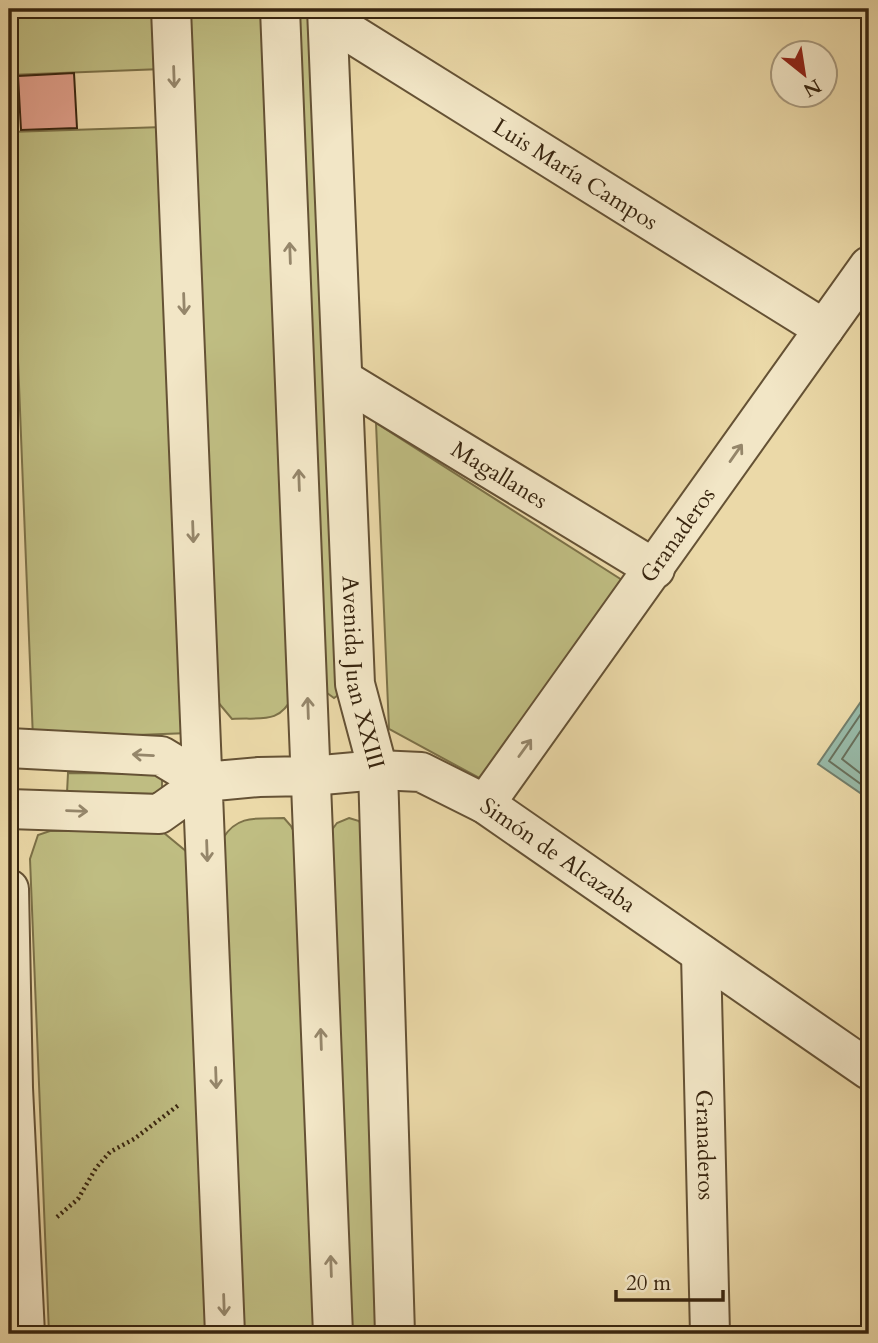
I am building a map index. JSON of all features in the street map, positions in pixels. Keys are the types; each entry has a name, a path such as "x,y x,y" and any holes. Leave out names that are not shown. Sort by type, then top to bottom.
{"street":[{"path":"171,9 225,1334"},
{"path":"280,9 333,1334"},
{"name":"Luis María Campos","path":"328,14 824,330"},
{"name":"Avenida Juan XXIII","path":"328,14 355,684 378,770 395,1334"},
{"name":"Granaderos","path":"485,804 869,266"},
{"name":"Magallanes","path":"344,380 655,569"},
{"path":"9,748 161,756 204,782"},
{"name":"Simón de Alcazaba","path":"204,782 378,770 421,772 485,804 869,1070"},
{"path":"9,809 159,814 204,782"},
{"path":"9,889 13,1087 25,1334"},
{"name":"Granaderos","path":"701,954 710,1334"}],"path":[{"path":"21,1250 78,1199 96,1168 110,1152 134,1139 216,1080"}],"shaded area":[{"path":"9,9 160,9 162,69 9,75"},
{"path":"189,9 266,9 293,696 282,712 268,718 232,719 217,701"},
{"path":"299,9 316,9 341,693 334,698 327,693 325,686"},
{"path":"163,127 189,733 33,739 9,132"},
{"path":"376,423 622,580 483,780 389,729"},
{"path":"68,773 162,774 162,794 67,793"},
{"path":"284,818 297,838 317,1334 242,1334 223,838 242,821"},
{"path":"349,818 359,821 365,832 381,1334 351,1334 331,831 337,823"},
{"path":"147,830 164,833 187,852 209,1334 49,1334 30,859 38,835 50,831"}],"water":[{"path":"869,690 869,799 818,764"}],"building":[{"path":"74,73 77,128 21,130 18,76"}]}
